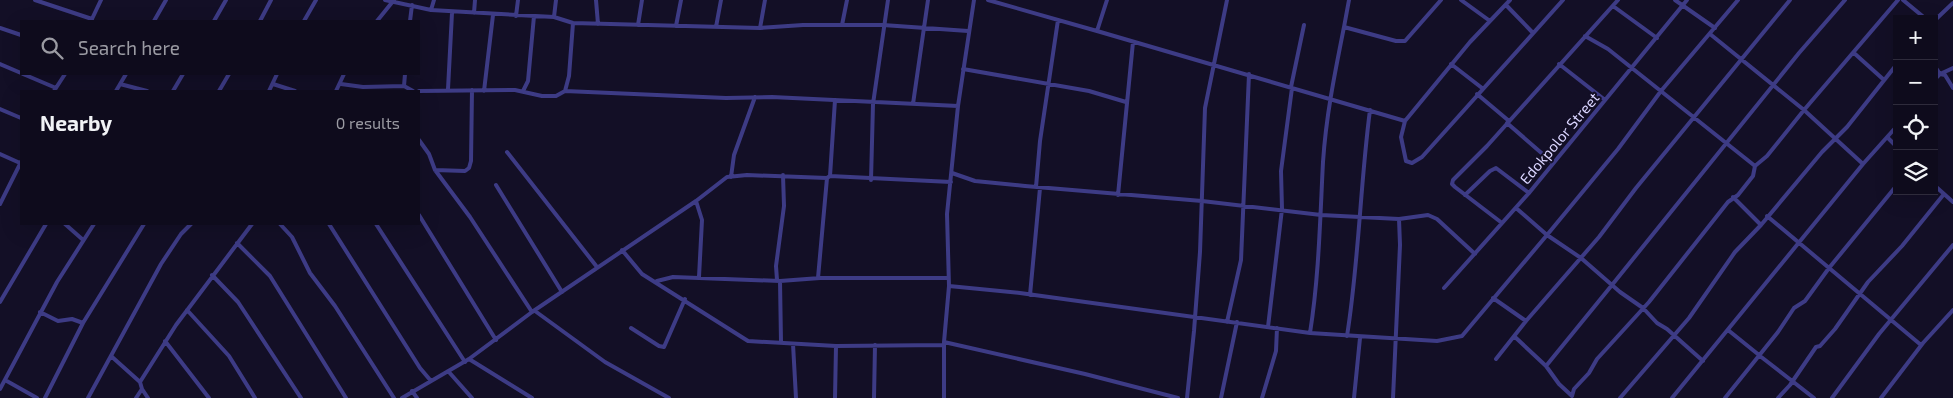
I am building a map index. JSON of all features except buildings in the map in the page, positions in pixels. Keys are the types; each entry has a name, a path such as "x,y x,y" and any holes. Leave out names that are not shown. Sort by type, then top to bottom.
{"street":[{"path":"35,0 92,20 101,0"},
{"path":"155,20 166,0"},
{"path":"215,20 226,0"},
{"path":"261,20 271,0"},
{"path":"305,20 316,0"},
{"path":"385,0 452,13 554,17 573,23 716,28 883,25 968,31"},
{"path":"431,10 434,0"},
{"path":"474,14 475,0"},
{"path":"516,16 518,0"},
{"path":"554,17 556,0"},
{"path":"596,0 598,24"},
{"path":"638,25 642,0"},
{"path":"676,26 681,0"},
{"path":"716,28 721,0"},
{"path":"760,28 766,0"},
{"path":"842,25 847,0"},
{"path":"871,180 872,104 888,0"},
{"path":"913,104 928,0"},
{"path":"944,398 944,344 949,286 947,227 958,106 974,0"},
{"path":"988,0 1249,74 1405,122"},
{"path":"1097,31 1107,0"},
{"path":"1186,398 1195,318 1205,108 1227,0"},
{"path":"1310,333 1316,296 1329,100 1349,0"},
{"path":"1344,27 1396,42 1405,41 1441,0"},
{"path":"1461,0 1490,21"},
{"path":"1510,0 1451,64 1405,122 1401,137 1406,161 1412,163 1422,157 1482,88 1564,0"},
{"path":"1502,223 1455,187 1452,184 1454,180 1618,0"},
{"path":"1675,0 1715,28"},
{"name":"Edokpolor Street","path":"1444,288 1529,193 1688,0"},
{"path":"949,286 1360,338 1437,341 1462,336 1547,236 1661,91 1738,0"},
{"path":"1496,358 1581,258 1790,0"},
{"path":"1546,366 1725,144 1845,0"},
{"path":"1573,397 1574,389 1589,373 1597,359 1643,308 1733,197 1738,195 1753,176 1755,166 1767,156 1898,0"},
{"path":"1903,0 1921,15"},
{"path":"378,20 394,1"},
{"path":"1938,17 1953,3"},
{"path":"410,20 412,5"},
{"path":"1506,5 1534,33"},
{"path":"1613,6 1657,38"},
{"path":"448,89 452,13"},
{"path":"484,91 493,15"},
{"path":"523,91 528,80 534,16"},
{"path":"1030,295 1048,83 1058,20"},
{"path":"565,91 569,76 573,23"},
{"path":"1268,327 1282,209 1281,170 1291,87 1304,25"},
{"path":"0,28 20,35"},
{"path":"1710,34 1804,110 1863,164"},
{"path":"1586,36 1600,44 1755,166"},
{"path":"1118,195 1126,102 1134,42"},
{"path":"1854,53 1884,80"},
{"path":"0,64 20,72"},
{"path":"1451,64 1482,88"},
{"path":"1559,64 1605,100"},
{"path":"1940,74 1953,68"},
{"path":"963,69 1089,91 1126,102"},
{"path":"1620,398 1709,290 1735,252 1761,225 1835,138 1847,127 1893,69"},
{"path":"1938,71 1940,74 1945,75 1953,88"},
{"path":"1227,322 1241,260 1249,74"},
{"path":"26,75 55,90 64,75"},
{"path":"117,90 125,75"},
{"path":"174,90 182,75"},
{"path":"220,90 228,75"},
{"path":"269,90 277,75"},
{"path":"337,90 344,75"},
{"path":"404,86 405,75"},
{"path":"120,84 144,90"},
{"path":"273,84 292,90"},
{"path":"341,84 363,87 404,86 411,90"},
{"path":"420,91 448,89 523,91 542,96 556,96 565,91 958,106"},
{"path":"434,170 465,171 469,168 471,161 472,90"},
{"path":"1477,94 1553,163"},
{"path":"731,177 734,155 755,97"},
{"path":"818,278 835,100"},
{"path":"0,109 20,118"},
{"path":"1348,336 1356,283 1370,110"},
{"path":"1672,398 1798,242 1893,131"},
{"path":"1888,138 1893,143"},
{"path":"420,142 428,154 434,170 470,217 534,311 605,362 669,398"},
{"path":"507,152 597,267"},
{"path":"0,154 20,162"},
{"path":"0,203 20,164"},
{"path":"1465,195 1490,171 1496,168 1529,193"},
{"path":"952,173 975,181 1202,201 1321,215 1399,219 1428,215 1436,219 1475,254"},
{"path":"781,342 776,266 784,206 783,175"},
{"path":"402,398 469,359 597,267 731,177 783,175 951,182"},
{"path":"496,185 562,292"},
{"path":"1938,189 1953,202"},
{"path":"1725,398 1760,356 1794,308 1805,301 1829,268 1893,191"},
{"path":"1778,398 1793,381 1816,348 1820,346 1834,329 1868,282 1902,246 1944,194"},
{"path":"1733,197 1761,225"},
{"path":"696,202 702,220 699,277"},
{"path":"1516,208 1547,236 1581,258 1612,285 1643,308 1657,324 1703,361"},
{"path":"1767,216 1922,346"},
{"path":"420,217 496,340"},
{"path":"1393,398 1399,219"},
{"path":"0,302 45,225"},
{"path":"66,225 82,240"},
{"path":"0,389 40,312 82,240 93,225"},
{"path":"45,398 83,323 143,225"},
{"path":"88,398 160,264 181,234 190,225"},
{"path":"140,382 165,341 212,275 251,225"},
{"path":"281,225 292,238 310,273 336,306 394,398"},
{"path":"330,225 420,368 431,381"},
{"path":"377,225 464,362"},
{"path":"237,243 270,276 346,398"},
{"path":"1832,398 1891,320 1953,245"},
{"path":"622,250 642,274 657,281 748,340 836,346 944,344 1086,374 1178,398"},
{"path":"212,275 238,302 301,398"},
{"path":"657,281 673,277 778,280 818,278 948,278"},
{"path":"1493,298 1526,321"},
{"path":"631,328 659,346 664,347 685,299"},
{"path":"187,310 229,356 255,398"},
{"path":"1881,398 1953,310"},
{"path":"40,312 58,321 72,319 83,323"},
{"path":"1221,398 1238,322"},
{"path":"1262,398 1276,351 1277,328"},
{"path":"1728,330 1814,398"},
{"path":"1515,336 1546,366 1559,384 1573,397"},
{"path":"1354,398 1360,338"},
{"path":"165,341 209,398"},
{"path":"793,344 796,398"},
{"path":"874,398 875,345"},
{"path":"835,398 836,346"},
{"path":"111,356 140,382 142,390 148,398"},
{"path":"469,359 532,398"},
{"path":"448,371 472,398"},
{"path":"5,380 37,398"},
{"path":"136,398 142,390"},
{"path":"412,391 417,398"}]}
